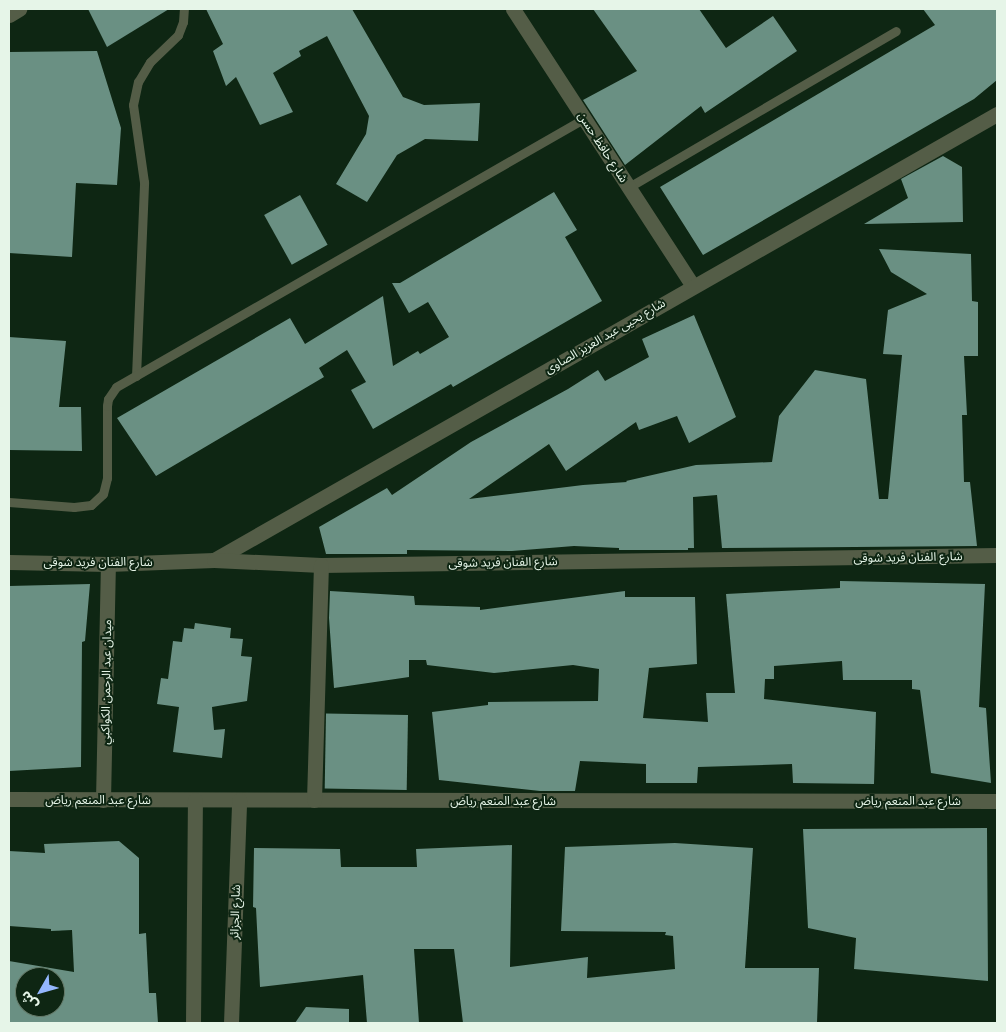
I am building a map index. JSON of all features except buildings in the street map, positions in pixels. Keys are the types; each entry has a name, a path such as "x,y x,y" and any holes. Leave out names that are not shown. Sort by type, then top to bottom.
{"street":[{"path":"9,14 19,9"},
{"name":"شارع حافظ حسن","path":"513,9 694,286"},
{"name":"شارع يحيى عبد العزيز الصاوى","path":"214,560 997,114"},
{"name":"شارع الفنان فريد شوقى","path":"9,562 108,564 214,560 321,565 997,556"},
{"name":"ميدان عبد الرحمن الكواكبي","path":"103,800 108,564"},
{"path":"314,800 321,565"},
{"name":"شارع عبد المنعم رياض","path":"9,799 997,801"},
{"path":"194,1023 195,800"},
{"name":"شارع الجزائر","path":"232,1023 239,800"}],"lane":[{"path":"136,376 144,182 133,105 138,82 150,62 178,35 183,22 184,9"},
{"path":"629,187 896,31"},
{"path":"9,502 74,507 91,505 103,494 107,478 108,399 116,387 584,118"}]}
